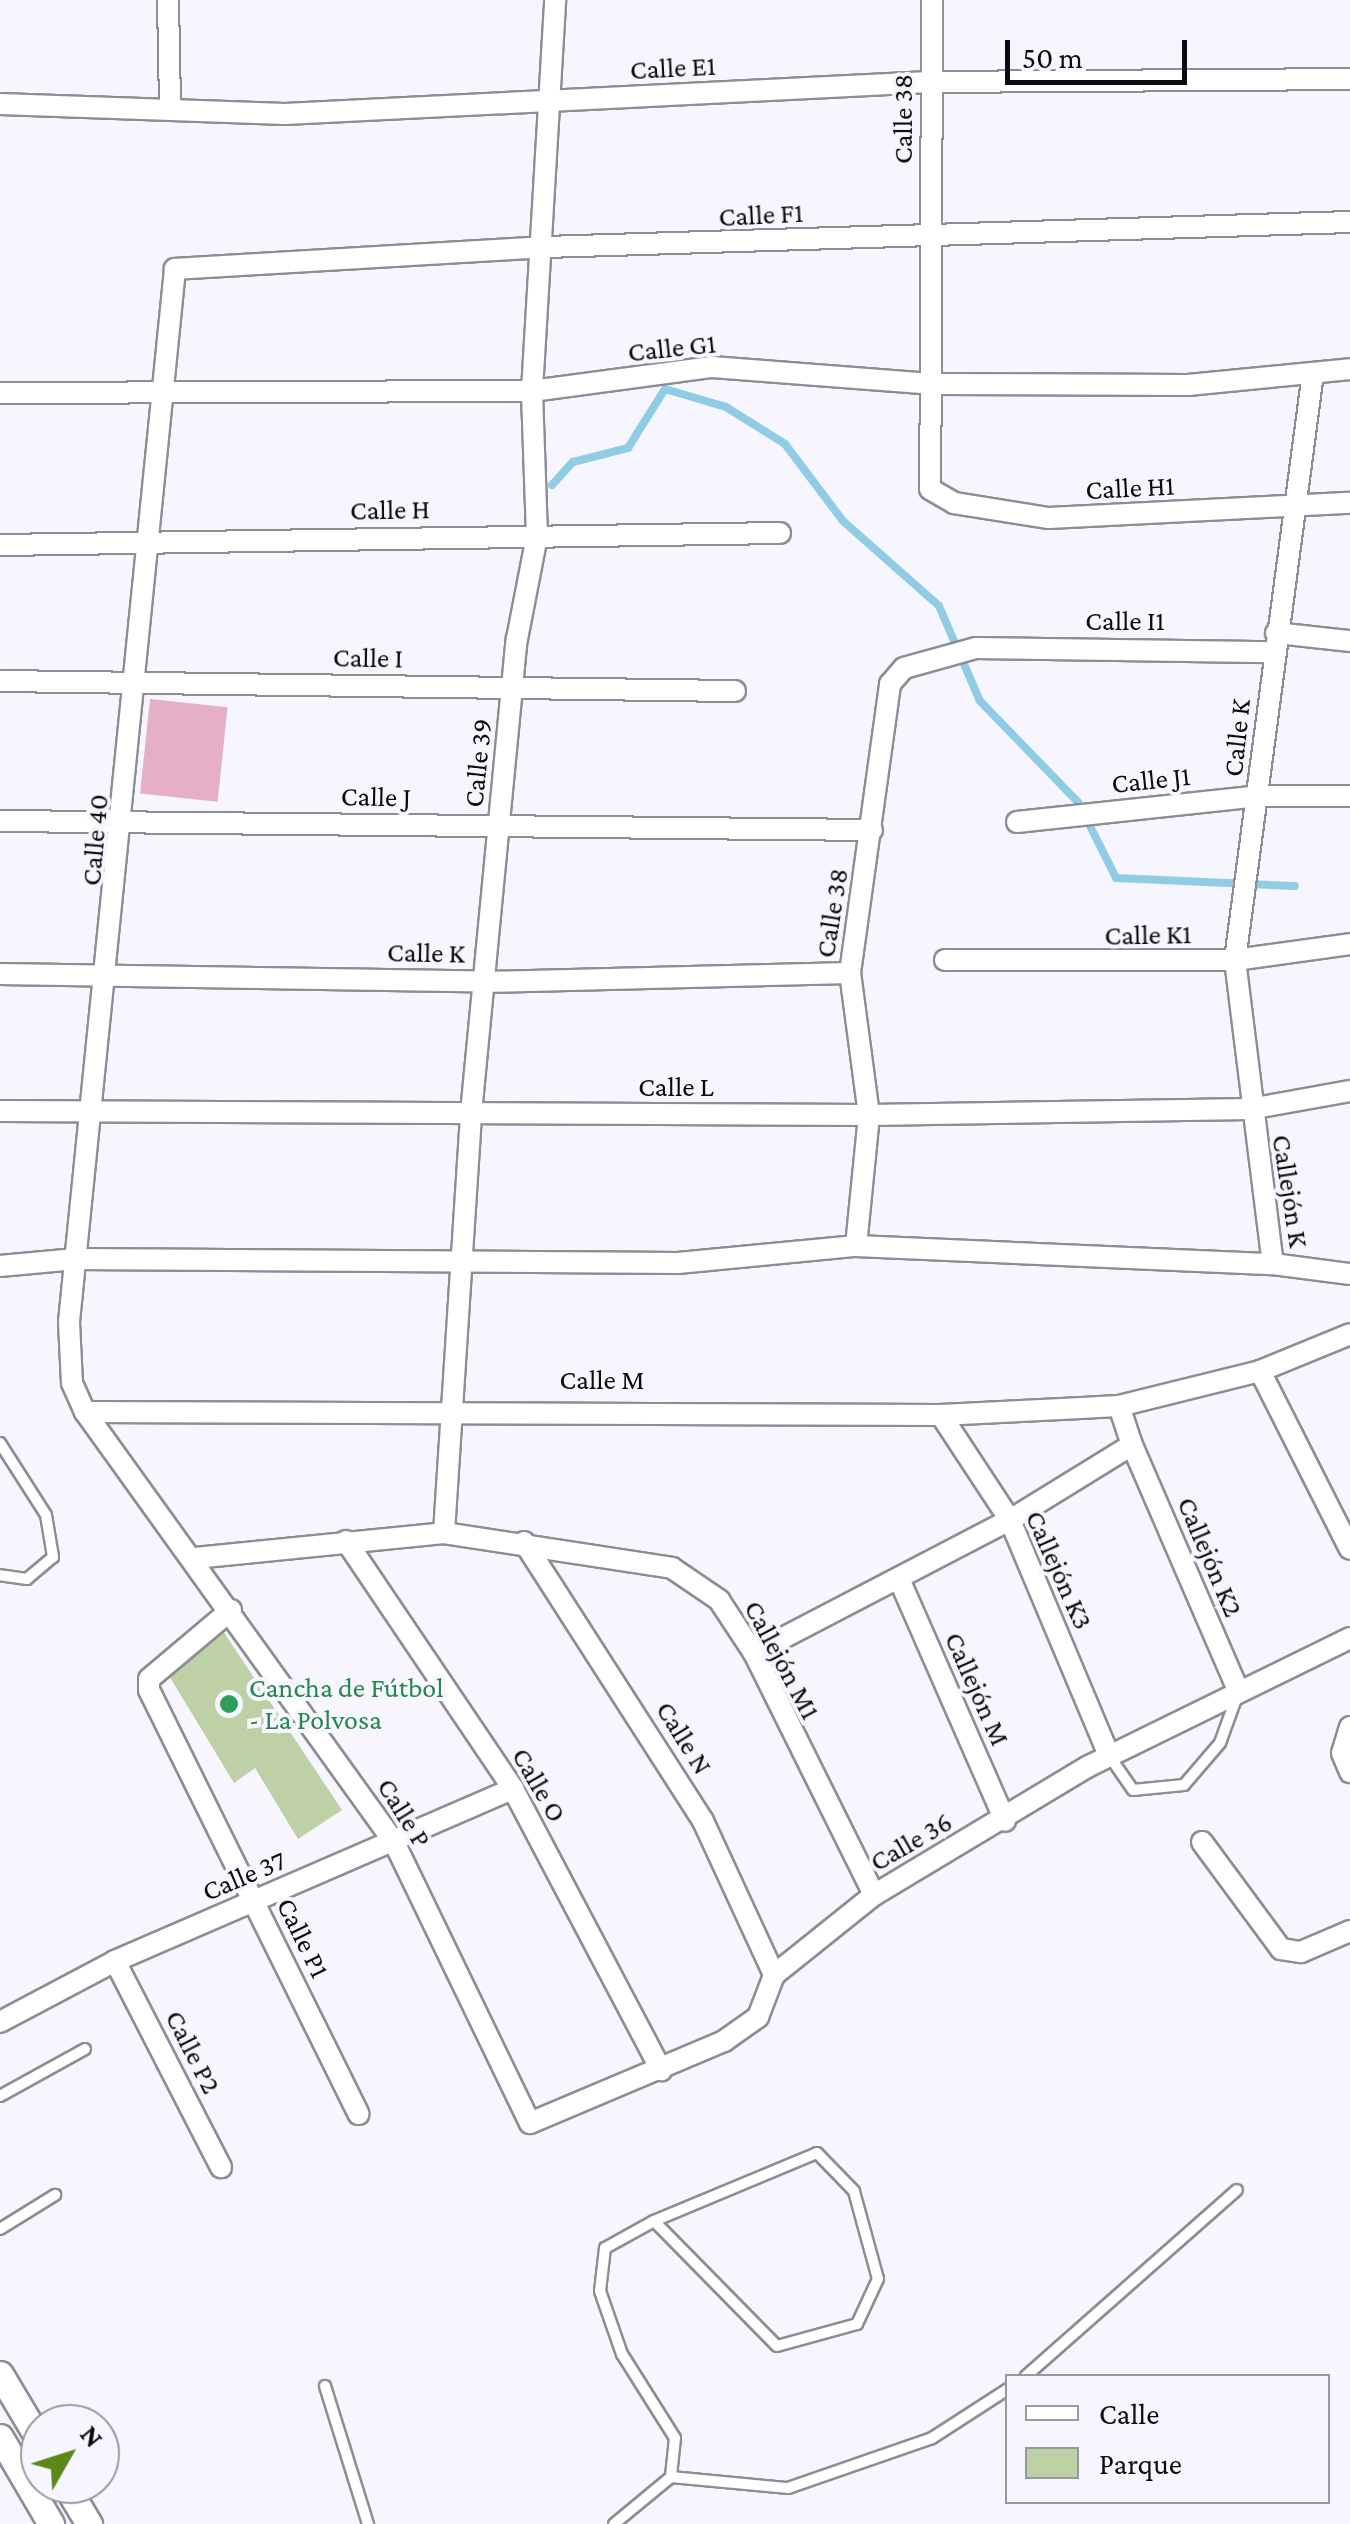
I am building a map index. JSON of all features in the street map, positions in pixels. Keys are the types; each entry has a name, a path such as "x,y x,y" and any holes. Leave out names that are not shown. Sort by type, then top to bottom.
{"street":[{"path":"168,0 170,108"},
{"name":"Calle 39","path":"444,1533 447,1408 463,1262 470,1114 513,688 538,536 532,391 545,247 555,0"},
{"name":"Calle 38","path":"925,478 931,384 932,0"},
{"name":"Calle E1","path":"0,104 285,114 930,82 1350,79"},
{"name":"Calle F1","path":"175,269 545,247 1350,222"},
{"name":"Calle 40","path":"85,1412 72,1383 87,1111 112,974 160,396 175,269"},
{"name":"Calle G1","path":"0,393 160,396 532,391 712,367 931,384 1188,384 1350,370"},
{"name":"Calle K","path":"1250,1109 1235,960 1259,796 1289,504 1313,373"},
{"name":"Calle H1","path":"925,478 954,503 1049,518 1350,503"},
{"name":"Calle H","path":"0,544 780,533"},
{"name":"Calle I1","path":"976,648 1350,640"},
{"name":"Calle 38","path":"856,1246 869,1115 850,974 890,684 904,668 976,648"},
{"name":"Calle I","path":"0,682 735,691"},
{"name":"Calle J1","path":"1017,822 1259,796 1350,796"},
{"name":"Calle J","path":"0,820 872,830"},
{"name":"Calle K1","path":"945,960 1235,960 1350,944"},
{"name":"Calle K","path":"0,974 484,982 850,974"},
{"name":"Calle L","path":"0,1111 869,1115 1250,1109 1350,1092"},
{"name":"Callejón K","path":"1250,1109 1273,1264 1350,1274"},
{"path":"0,1266 76,1259 678,1263 856,1246 1273,1264"},
{"name":"Calle M","path":"85,1412 447,1408 941,1415 1119,1406 1260,1371 1350,1334"},
{"path":"1260,1371 1350,1549"},
{"path":"754,1653 1010,1520 1132,1445 1119,1406"},
{"name":"Calle P","path":"85,1412 195,1558 394,1842 530,2123"},
{"name":"Callejón K3","path":"941,1415 1010,1520 1110,1756"},
{"name":"Callejón K2","path":"1132,1445 1238,1690"},
{"name":"Callejón M1","path":"195,1558 444,1533 524,1542 672,1568 719,1600 754,1653 874,1895"},
{"name":"Calle O","path":"346,1542 513,1789 661,2070"},
{"name":"Calle N","path":"524,1542 703,1820 774,1974"},
{"name":"Callejón M","path":"898,1579 1004,1821"},
{"name":"Calle P1","path":"232,1610 149,1679 358,2114"},
{"name":"Calle 36","path":"530,2123 661,2070 758,2017 774,1974 874,1895 1110,1756 1350,1638"},
{"path":"1350,1726 1342,1753 1350,1772"},
{"name":"Calle 37","path":"0,2022 115,1961 513,1789"},
{"path":"1202,1842 1281,1950 1302,1952 1350,1931"},
{"name":"Calle P2","path":"115,1961 221,2167"},
{"path":"0,2374 5,2431 51,2524"}],"lane":[{"path":"0,1443 46,1515 53,1558 27,1579 0,1575"},
{"path":"1110,1756 1133,1790 1161,1794 1184,1785 1220,1743 1238,1690"},
{"path":"0,2096 85,2048"},
{"path":"614,2524 671,2477 675,2438 622,2354 600,2291 605,2248 654,2221 816,2153 854,2191 878,2279 857,2324 777,2346 654,2221"},
{"path":"1028,2374 1237,2190"},
{"path":"0,2229 55,2195"},
{"path":"326,2386 368,2524"},
{"path":"671,2477 788,2488 932,2438 1005,2391"}],"green space":[{"path":"223,1631 342,1810 298,1839 255,1768 234,1783 168,1674"}],"building":[{"path":"150,699 228,707 218,802 140,793"}],"waterway":[{"path":"552,485 573,462 628,448 665,389 726,407 785,444 843,521 939,606 980,701 1078,802 1116,878 1295,886"}],"place":[{"name":"Cancha de Fútbol - La Polvosa","path":"229,1704"}]}
